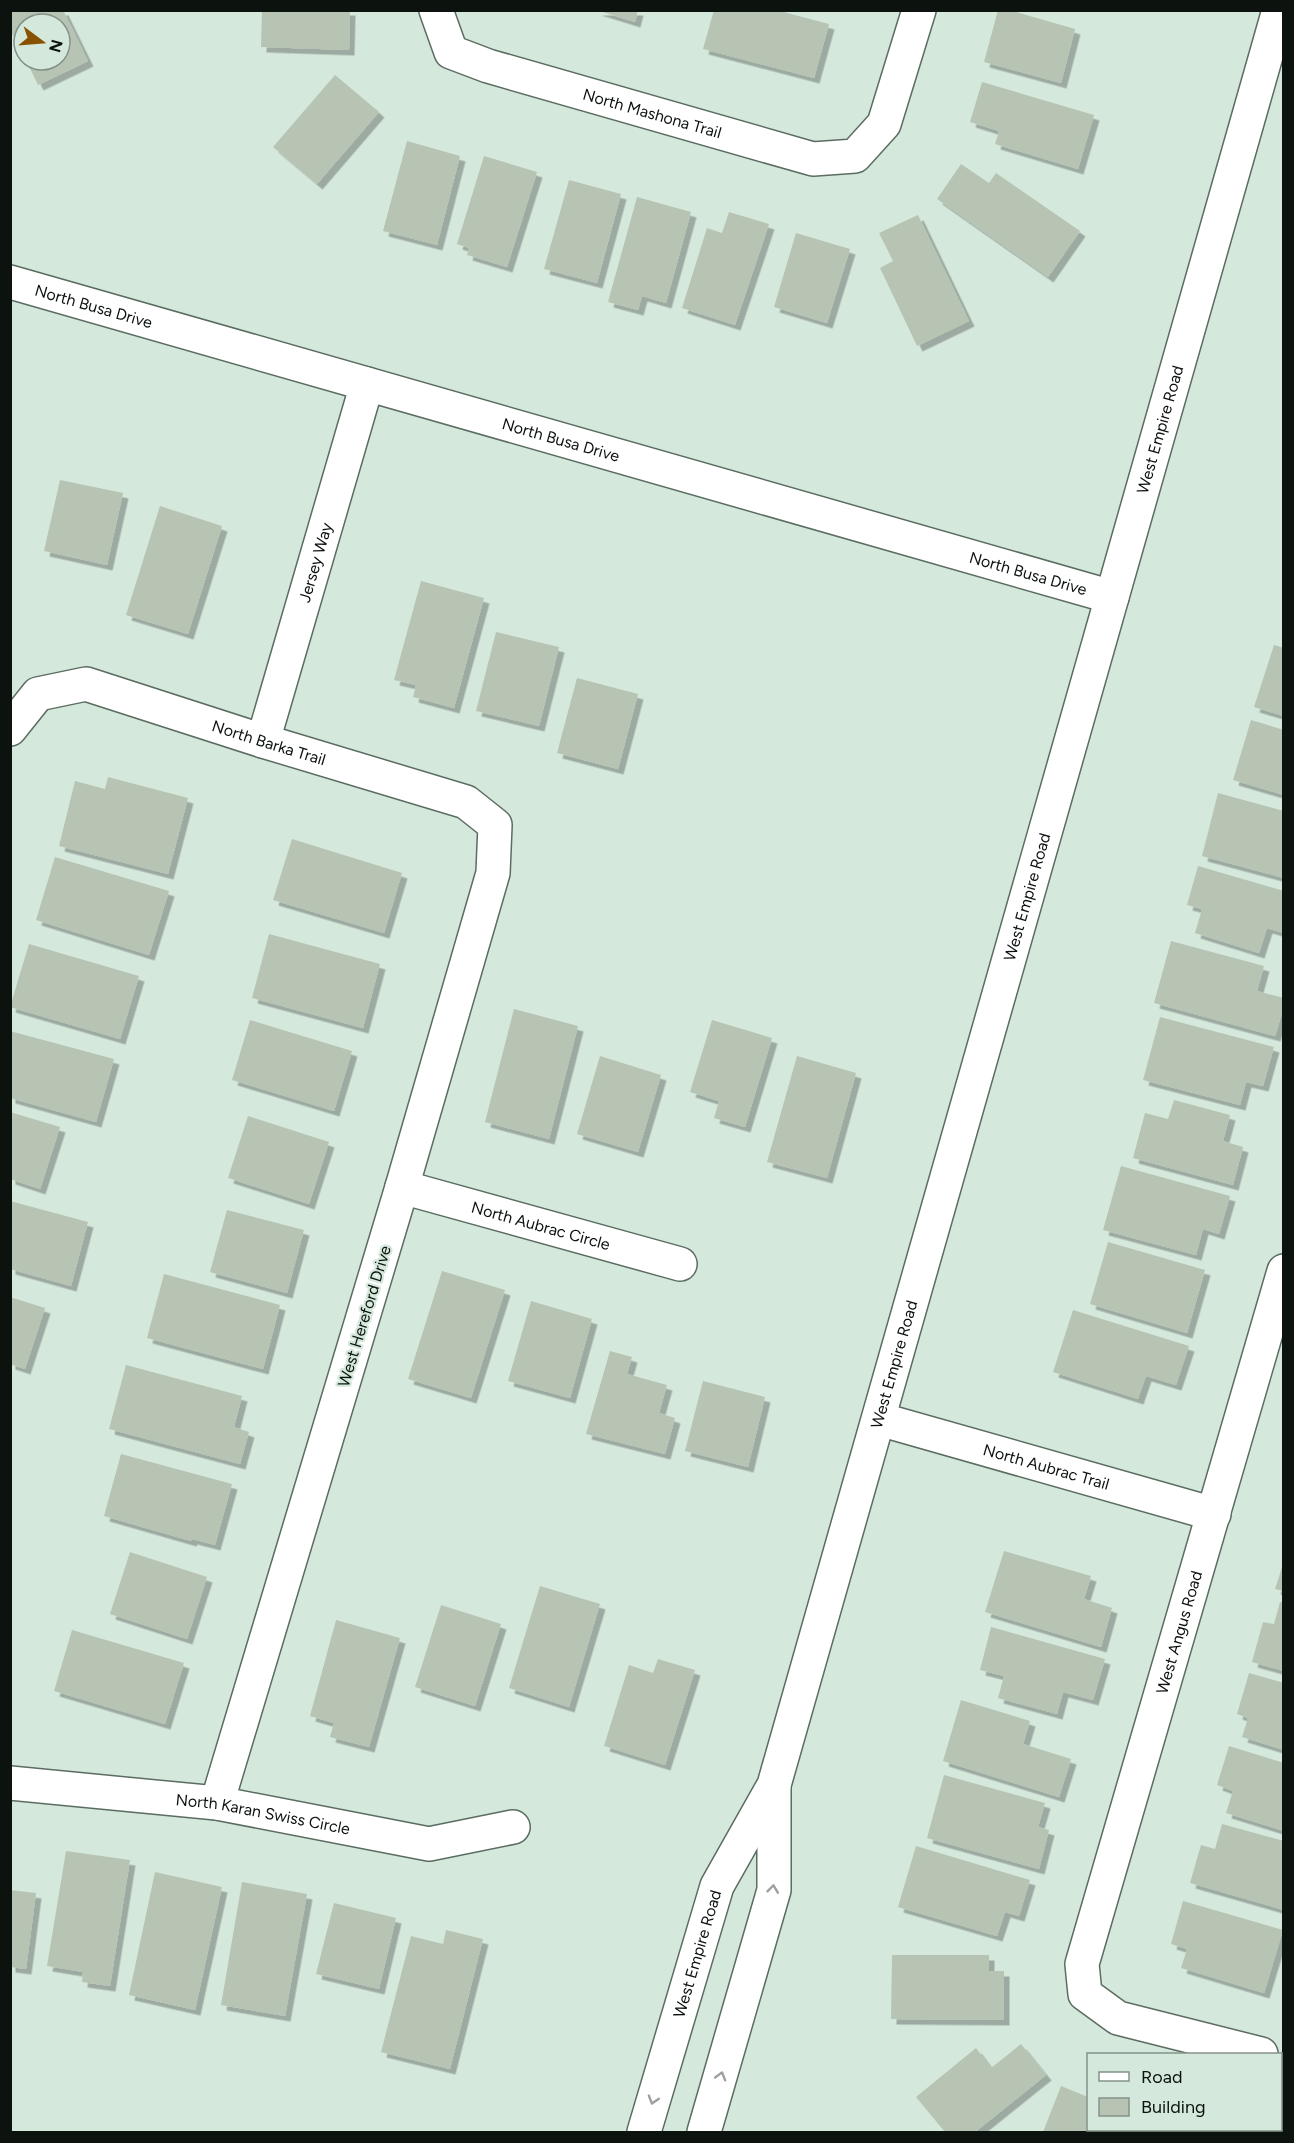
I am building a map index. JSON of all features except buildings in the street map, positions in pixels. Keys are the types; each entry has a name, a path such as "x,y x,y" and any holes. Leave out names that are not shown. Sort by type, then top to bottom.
{"street":[{"name":"North Mashona Trail","path":"436,10 451,52 488,66 813,159 855,156 884,124 919,10"},
{"name":"West Empire Road","path":"644,2133 717,1886 774,1785 1279,10"},
{"name":"North Busa Drive","path":"10,282 1112,597"},
{"name":"Jersey Way","path":"263,741 368,384"},
{"name":"North Barka Trail","path":"10,729 38,694 86,684 263,741 466,802 495,825"},
{"name":"West Hereford Drive","path":"217,1803 402,1187 493,873 495,825"},
{"name":"North Aubrac Circle","path":"402,1187 680,1264"},
{"name":"West Angus Road","path":"1253,2053 1118,2018 1084,1994 1082,1964 1284,1271"},
{"name":"North Aubrac Trail","path":"879,1419 1214,1514"},
{"name":"North Karan Swiss Circle","path":"10,1784 217,1803 429,1844 513,1827"},
{"name":"West Empire Road","path":"704,2133 774,1890 774,1785"}]}
